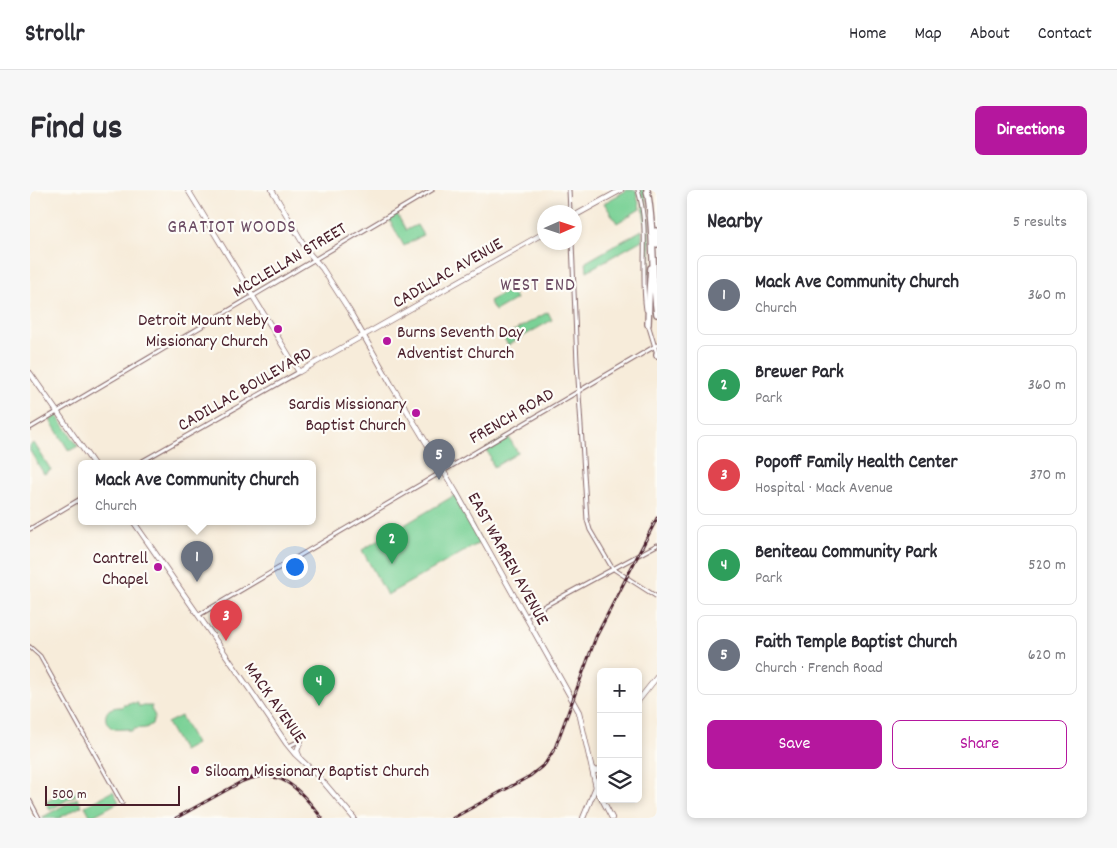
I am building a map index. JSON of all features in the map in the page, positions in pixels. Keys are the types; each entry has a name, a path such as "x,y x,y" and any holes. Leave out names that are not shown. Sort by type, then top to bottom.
{"highway":[{"path":"649,190 655,246 657,314"},
{"path":"648,324 649,280 655,246"}],"main road":[{"path":"188,190 299,372"},
{"name":"EAST WARREN AVENUE","path":"272,190 307,249 335,288 444,471 580,715 596,787"},
{"path":"582,212 621,190"},
{"name":"CADILLAC AVENUE","path":"364,336 537,237"},
{"name":"CADILLAC BOULEVARD","path":"299,372 364,336"},
{"path":"30,373 91,460"},
{"name":"MACK AVENUE","path":"136,525 289,747 320,778 354,818"},
{"path":"642,696 657,677"},
{"path":"300,759 297,750 301,740"},
{"path":"592,768 597,771"},
{"path":"583,818 596,787"},
{"name":"EAST WARREN AVENUE","path":"604,803 612,818"}],"street":[{"name":"MCCLELLAN STREET","path":"30,428 432,190"},
{"path":"569,190 570,205"},
{"path":"638,190 644,219 646,307 648,324 656,346 657,355"},
{"path":"572,250 587,524 613,568 657,597"},
{"name":"FRENCH ROAD","path":"199,616 656,346"},
{"name":"CADILLAC BOULEVARD","path":"143,460 299,372"},
{"path":"30,529 78,500"},
{"path":"526,616 657,545"},
{"path":"30,648 40,656 122,803"},
{"path":"289,747 301,740"},
{"path":"30,801 39,818"}],"green space":[{"path":"627,190 636,190 640,209 617,223 604,203"},
{"path":"640,190 644,190 649,221 648,311 646,235"},
{"path":"397,214 406,230 417,225 423,235 404,246 389,219"},
{"path":"642,230 642,240 587,271 586,262"},
{"path":"511,289 516,299 495,311 489,301"},
{"path":"548,312 552,320 508,345 503,337"},
{"path":"57,415 78,446 69,451 50,420"},
{"path":"508,436 518,453 494,467 486,449"},
{"path":"34,443 51,470 44,474 30,451 30,445"},
{"path":"455,495 481,542 387,595 362,550"},
{"path":"138,703 138,706 152,706 151,709 155,716 152,724 146,728 133,729 133,731 115,729 109,726 106,714 110,709 123,707 123,705"},
{"path":"181,716 196,744 183,751 167,723"},
{"path":"72,788 76,795 50,810 46,802"},
{"path":"113,791 119,802 91,817 85,806"},
{"path":"77,798 82,806 59,818 43,818 43,817"}],"railway":[{"path":"453,818 530,776 545,764 555,748 596,637 657,518"},
{"path":"176,818 241,782 255,777 267,776 278,778 288,783 306,798 322,818"}],"place":[{"name":"Detroit Mount Neby Missionary Church","path":"278,329"},
{"name":"Burns Seventh Day Adventist Church","path":"387,341"},
{"name":"Sardis Missionary Baptist Church","path":"416,413"},
{"name":"Faith Temple Baptist Church","path":"439,480"},
{"name":"Brewer Park","path":"392,564"},
{"name":"Cantrell Chapel","path":"158,567"},
{"name":"Mack Ave Community Church","path":"197,582"},
{"name":"Popoff Family Health Center","path":"226,641"},
{"name":"Beniteau Community Park","path":"319,706"},
{"name":"Siloam Missionary Baptist Church","path":"195,770"}],"district":[{"name":"GRATIOT WOODS","path":"232,225"},
{"name":"WEST END","path":"538,283"}]}
